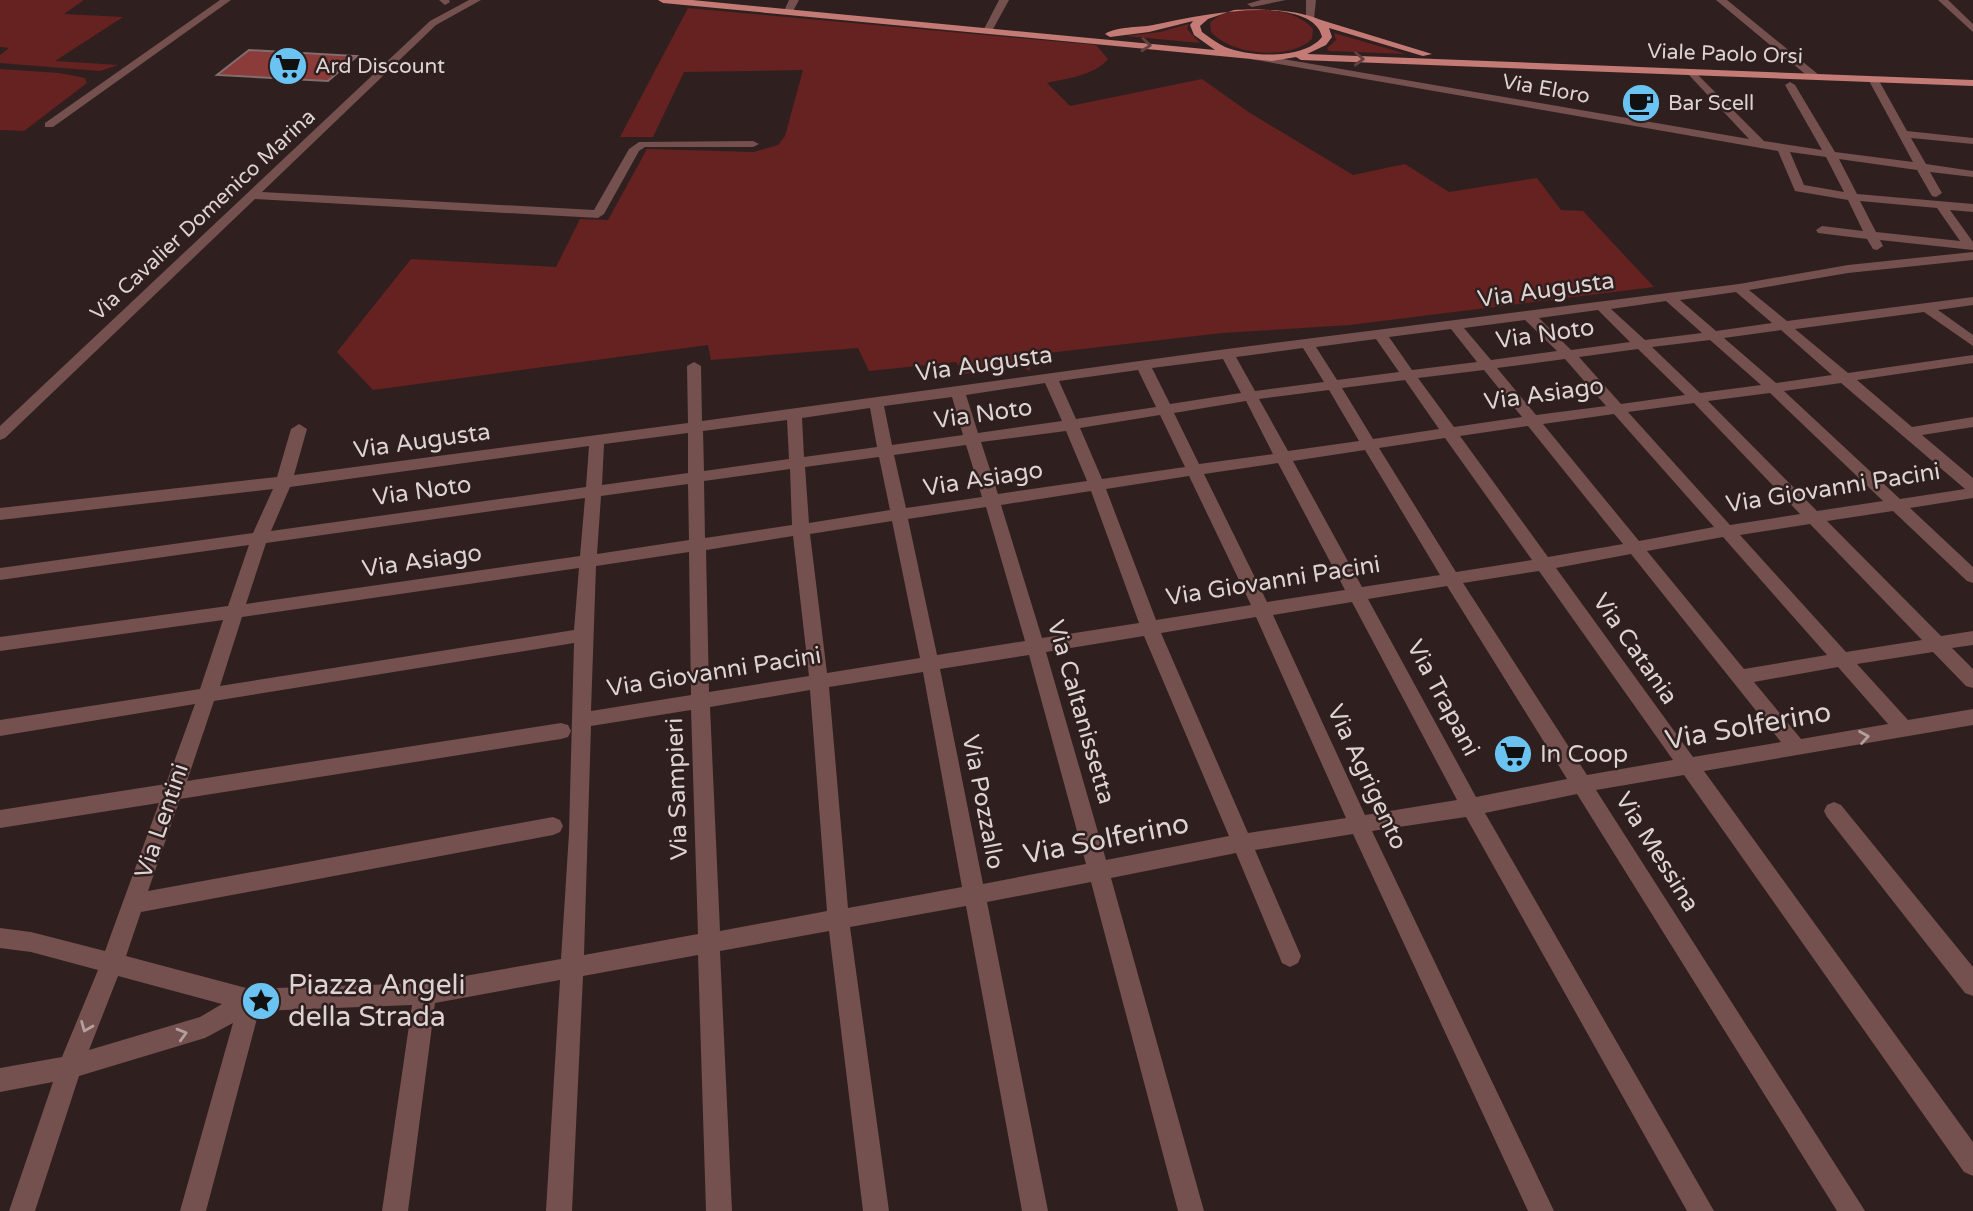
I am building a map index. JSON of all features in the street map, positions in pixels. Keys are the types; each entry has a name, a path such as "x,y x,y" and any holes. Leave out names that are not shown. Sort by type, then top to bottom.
{"main road":[{"path":"663,0 1054,35 1254,57 1312,54 1475,64"},
{"path":"1054,35 1114,34 1200,18 1220,8 1252,4 1284,8 1420,53 1475,64"},
{"path":"1200,18 1195,25 1197,33 1219,48 1237,54"},
{"path":"1312,54 1326,37 1325,29 1314,20"},
{"name":"Viale Paolo Orsi","path":"1475,64 1692,72 1794,81 1815,77 1973,83"}],"street":[{"path":"48,125 226,0"},
{"path":"433,23 476,0"},
{"path":"789,11 794,0"},
{"path":"989,29 1004,0"},
{"path":"1252,4 1281,0"},
{"path":"1311,0 1309,9 1314,20"},
{"path":"1721,0 1815,77"},
{"path":"1943,0 1973,29"},
{"path":"433,23 445,1"},
{"name":"Via Cavalier Domenico Marina","path":"0,435 433,23"},
{"path":"1312,54 1320,70"},
{"name":"Via Eloro","path":"1254,57 1783,148 1973,174"},
{"path":"1692,72 1760,144"},
{"path":"1873,79 1938,199 1971,249"},
{"path":"1794,81 1805,86"},
{"path":"1794,81 1874,241"},
{"path":"1903,134 1973,141"},
{"path":"253,195 598,214 635,149 643,144 753,144"},
{"path":"1783,148 1799,188 1852,197 1938,199 1973,208"},
{"path":"1822,230 1874,241 1971,249"},
{"name":"Via Augusta","path":"0,514 284,482 1307,343 1739,288 1971,249"},
{"path":"1739,288 1973,487"},
{"path":"1668,296 1771,386 1973,577"},
{"name":"Via Noto","path":"0,574 695,475 1071,425 1251,396 1973,301"},
{"path":"1601,306 1696,397 1973,681"},
{"path":"1925,306 1973,342"},
{"path":"1528,316 1568,354 1905,730"},
{"path":"1455,325 1797,748"},
{"name":"Via Catania","path":"1379,334 1973,1163"},
{"name":"Via Messina","path":"1307,343 1451,578 1852,1211"},
{"name":"Via Trapani","path":"1227,354 1286,458 1471,807 1701,1211"},
{"name":"Via Asiago","path":"0,645 898,517 1450,432 1973,359"},
{"name":"Via Agrigento","path":"1143,365 1262,610 1359,825 1542,1211"},
{"name":"Via Sampieri","path":"694,366 700,700 719,1211"},
{"path":"1050,378 1097,485 1150,628 1290,956"},
{"name":"Via Caltanissetta","path":"957,391 1099,870 1191,1211"},
{"name":"Via Pozzallo","path":"877,403 888,449 898,517 930,663 1035,1211"},
{"path":"794,413 801,531 819,682 838,919 876,1211"},
{"path":"1911,432 1973,422"},
{"name":"Via Lentini","path":"22,1211 70,1067 112,964 208,693 260,536 284,482 299,429"},
{"path":"559,1211 582,720 583,635 597,440"},
{"name":"Via Giovanni Pacini","path":"582,720 1635,549 1726,531 1973,493"},
{"path":"0,728 583,635"},
{"path":"1738,677 1839,658 1973,638"},
{"name":"Via Solferino","path":"0,938 31,942 250,1000 425,994 974,895 1242,843 1471,807 1583,784 1973,717"},
{"path":"0,819 561,731"},
{"path":"1834,811 1973,985"},
{"path":"133,904 553,827"},
{"path":"395,1211 425,994"},
{"path":"193,1211 250,1000"},
{"name":"Via Solferino","path":"0,1080 70,1067 205,1027 250,1000"}],"shaded area":[{"path":"0,0 84,0 64,14 123,17 55,61 118,65 100,71 0,63 0,55 9,48 0,47"},
{"path":"688,8 1096,45 1108,59 1102,65 1080,76 1047,83 1070,106 1202,79 1250,113 1353,175 1405,164 1449,192 1537,178 1561,210 1583,211 1654,287 1350,325 1222,333 1030,355 1030,371 1021,367 964,374 956,362 869,371 858,348 711,360 708,345 373,390 337,352 411,259 556,267 580,219 608,220 647,149 754,152 778,145 785,136 803,70 684,72 653,137 620,137"},
{"path":"1261,9 1282,12 1302,20 1313,29 1312,39 1302,46 1275,53 1232,46 1211,32 1210,23 1227,12"},
{"path":"1189,24 1187,29 1200,43 1126,36 1160,32"},
{"path":"1334,33 1406,54 1329,51 1327,48 1336,40"},
{"path":"0,69 59,73 85,78 87,83 24,131 0,130"}],"building":[{"name":"Ard Discount","path":"249,50 357,56 328,81 217,75"}],"place":[{"name":"Ard Discount","path":"288,66"},
{"name":"Bar Scell","path":"1641,103"},
{"name":"In Coop","path":"1513,754"},
{"name":"Piazza Angeli della Strada","path":"261,1001"}]}
